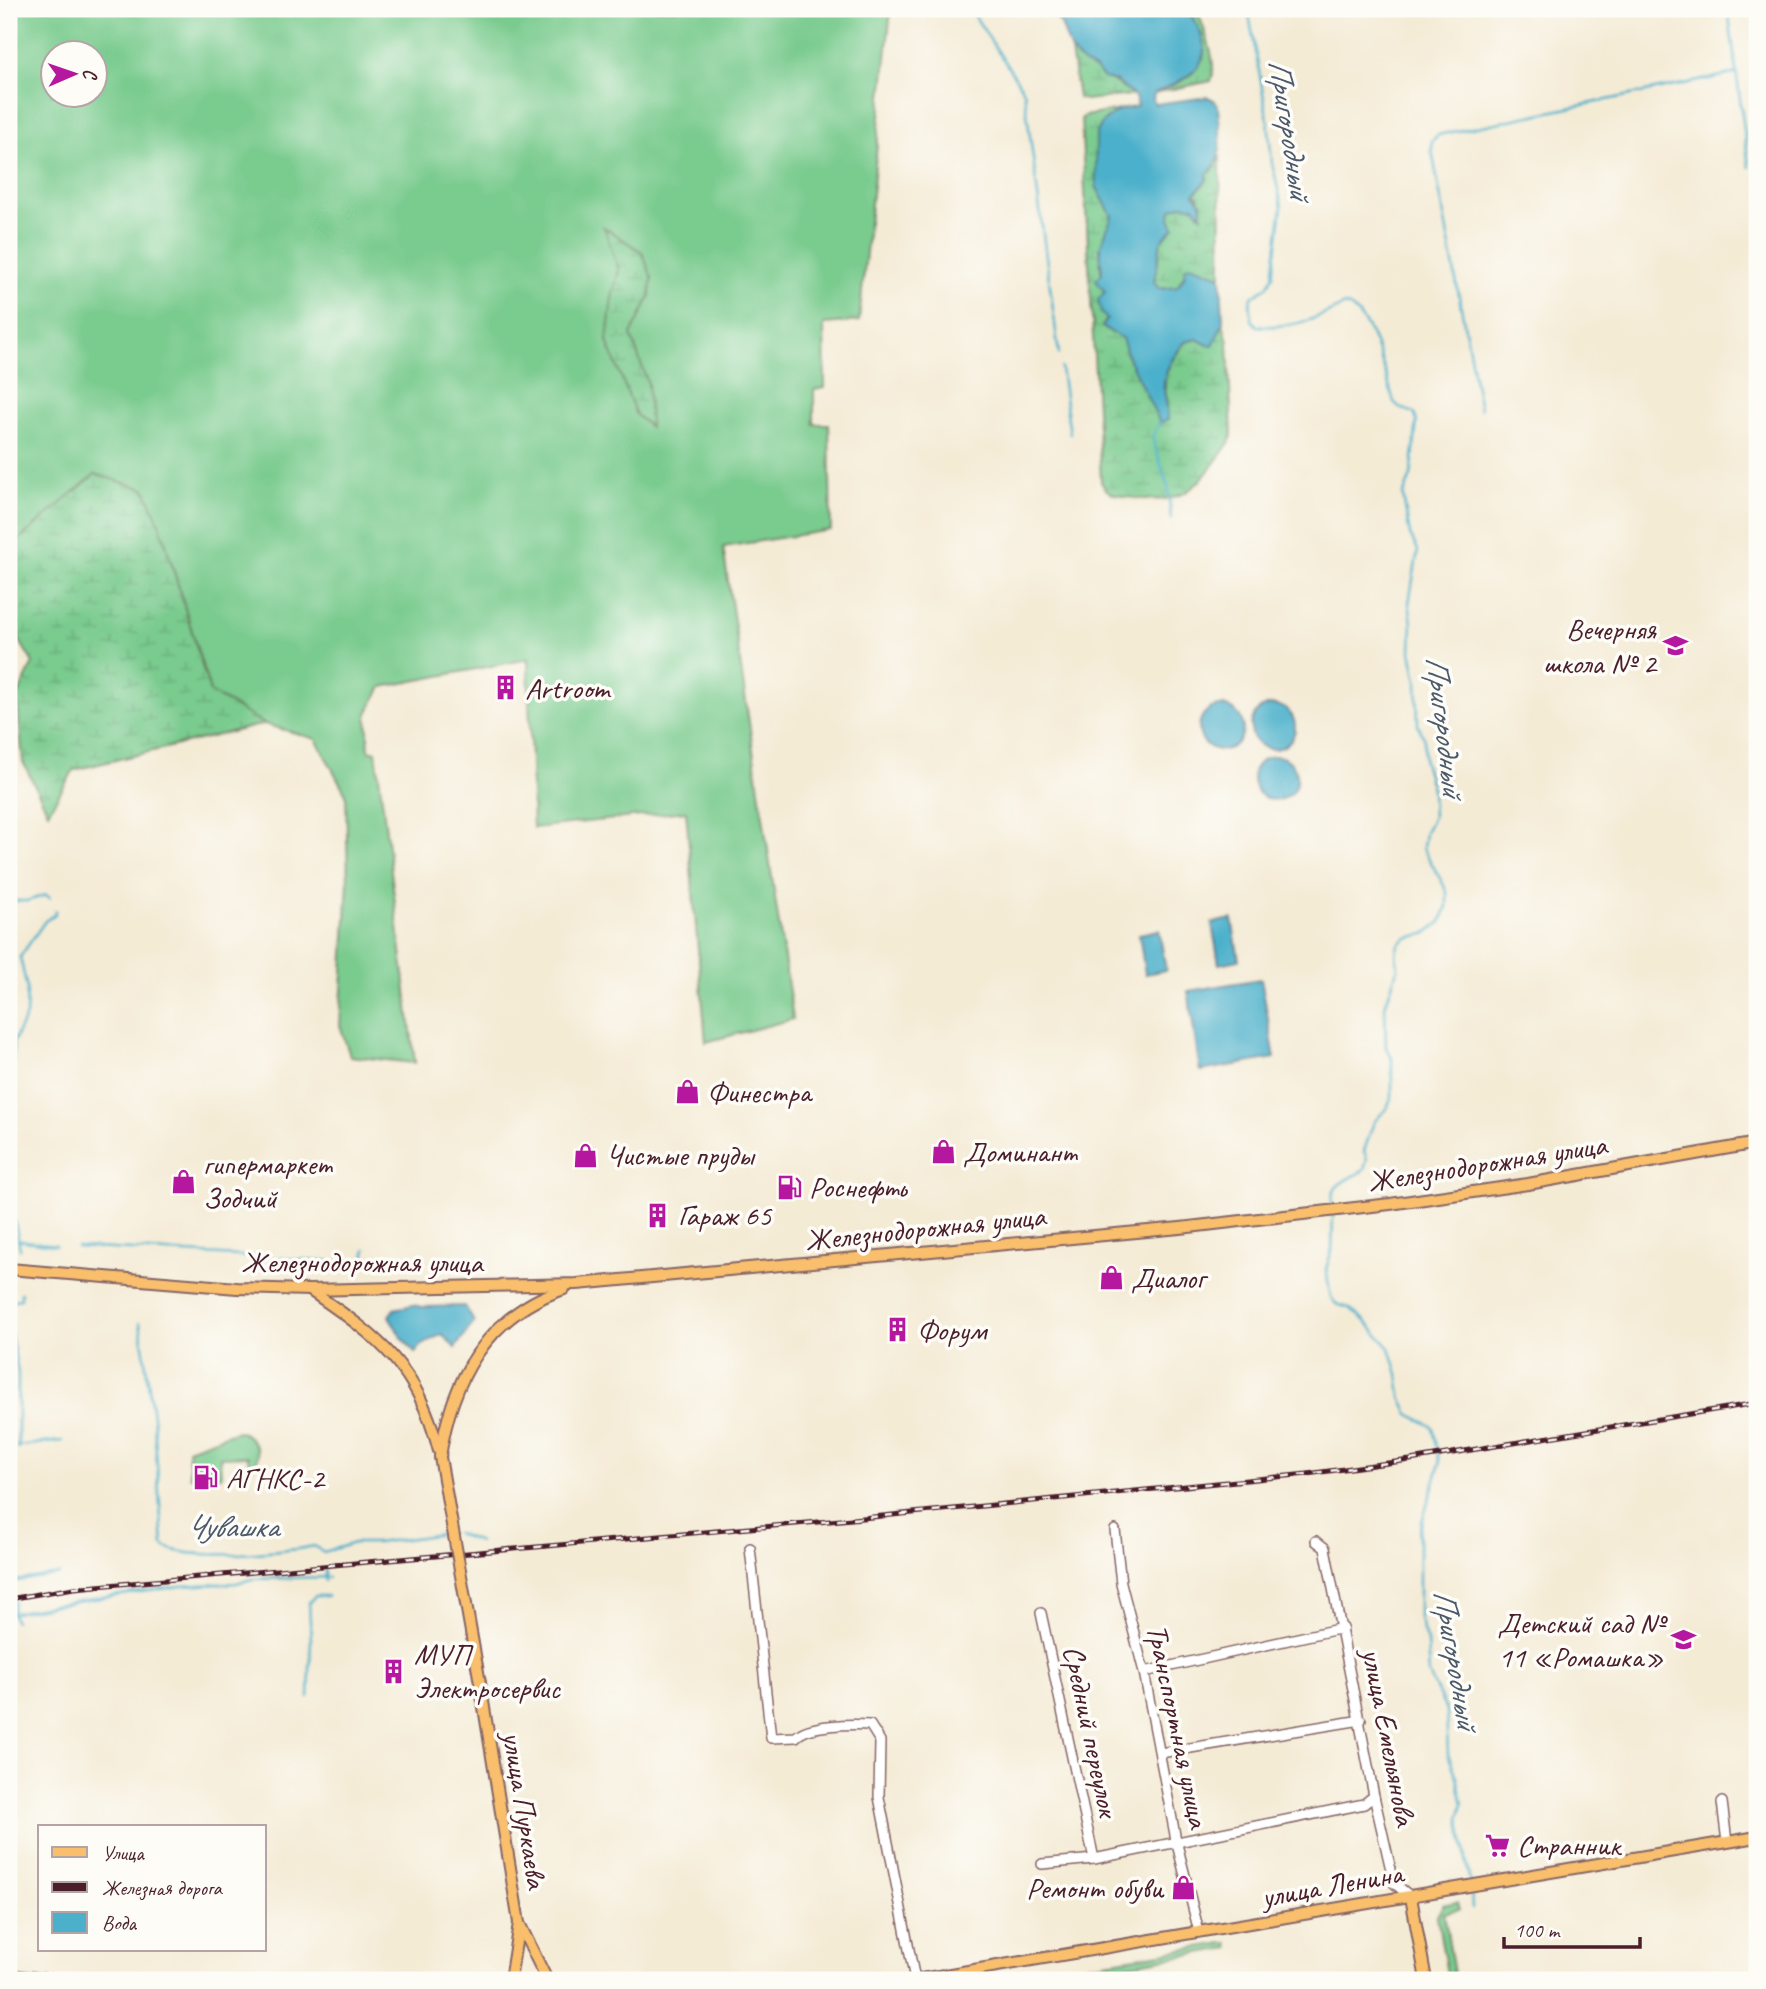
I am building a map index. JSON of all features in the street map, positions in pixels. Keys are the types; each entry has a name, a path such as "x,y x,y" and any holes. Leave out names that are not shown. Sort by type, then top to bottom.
{"main road":[{"name":"Железнодорожная улица","path":"9,1269 237,1288 310,1290 577,1284 1180,1228 1350,1208 1528,1184 1757,1143"},
{"path":"440,1457 451,1406 468,1367 487,1342 509,1319 530,1304 552,1292 577,1284"},
{"path":"310,1290 356,1322 381,1343 402,1367 420,1395 440,1457"},
{"name":"улица Пуркаева","path":"440,1457 519,1923"},
{"name":"улица Ленина","path":"915,1980 1757,1837"},
{"name":"улица Емельянова","path":"1411,1897 1426,1980"},
{"path":"510,1980 519,1923"},
{"path":"519,1923 547,1980"},
{"path":"504,1980 516,1944"},
{"path":"9,1975 55,1980"}],"street":[{"name":"Транспортная улица","path":"1115,1530 1121,1583 1144,1672 1176,1840 1199,1932"},
{"name":"улица Емельянова","path":"1316,1541 1325,1548 1394,1883 1411,1897"},
{"path":"750,1548 771,1738 796,1737 803,1730 870,1725 880,1741 880,1797 915,1980"},
{"name":"Средний переулок","path":"1041,1613 1094,1859"},
{"path":"1144,1672 1343,1628"},
{"path":"1160,1753 1361,1720"},
{"path":"1042,1864 1094,1859 1176,1840 1364,1804 1374,1796"},
{"path":"1721,1802 1727,1842"}],"green space":[{"path":"9,9 891,9 859,321 824,324 825,388 814,390 814,424 829,424 831,530 723,547 793,1019 706,1042 686,811 533,828 528,659 382,687 367,713 369,751 376,751 415,1063 350,1056 340,1025 348,882 346,794 316,739 264,724 210,692 160,525 145,489 9,548 9,177 17,143 9,79"},
{"path":"1186,9 1197,9 1203,25 1212,55 1211,81 1154,93 1190,75 1205,53 1194,17"},
{"path":"1071,51 1132,95 1085,100 1078,98"},
{"path":"1119,110 1103,122 1096,134 1096,186 1112,216 1100,263 1107,319 1102,327 1122,338 1129,360 1168,405 1165,378 1174,357 1185,342 1197,339 1212,345 1223,323 1228,342 1232,436 1199,482 1177,496 1164,499 1115,495 1101,482 1081,119"},
{"path":"1220,156 1221,276 1190,265 1177,287 1159,289 1154,282 1161,241 1171,209 1181,205 1194,206 1200,214 1199,196 1194,194 1207,180 1207,174 1212,171"},
{"path":"604,227 642,252 652,278 650,296 631,335 648,384 650,427 636,415 607,341 612,298 619,270"},
{"path":"95,474 145,489 160,525 210,692 264,724 74,770 48,812 23,762 17,697 33,663 9,623 9,548"},
{"path":"237,1431 249,1437 256,1448 257,1460 249,1471 248,1456 220,1457 221,1476 190,1477 188,1449"},
{"path":"1457,1902 1459,1910 1444,1913 1455,1980 1448,1980 1437,1916 1443,1905"},
{"path":"1228,1943 1230,1948 1044,1978 1043,1972"}],"water":[{"path":"1049,9 1186,9 1203,39 1201,62 1184,78 1154,93 1153,99 1155,104 1208,97 1214,100 1218,106 1220,152 1213,168 1207,174 1207,180 1194,194 1201,202 1202,216 1194,206 1181,205 1171,209 1170,218 1174,227 1161,241 1154,282 1159,289 1177,287 1184,277 1185,269 1190,265 1221,276 1223,323 1213,345 1197,339 1185,342 1173,358 1164,383 1168,419 1160,423 1129,360 1122,338 1102,327 1107,319 1101,313 1098,299 1105,292 1096,281 1102,273 1100,248 1112,216 1096,186 1096,134 1103,122 1119,110 1135,107 1135,97 1116,81 1104,78 1083,63 1071,51 1061,24"},
{"path":"1273,705 1288,712 1295,727 1288,742 1273,749 1258,742 1251,727 1258,712"},
{"path":"1221,706 1236,713 1243,728 1236,743 1221,750 1206,743 1199,728 1206,713"},
{"path":"1275,756 1290,763 1297,778 1290,793 1275,800 1260,793 1253,778 1260,763"},
{"path":"1232,919 1239,960 1219,964 1212,923"},
{"path":"1159,930 1166,970 1145,974 1139,934"},
{"path":"1261,979 1275,1058 1200,1071 1188,991"},
{"path":"413,1305 465,1306 474,1322 455,1348 442,1334 421,1346 415,1353 389,1316 394,1309"}],"waterway":[{"path":"970,9 1024,91 1059,354"},
{"name":"Пригородный","path":"1248,9 1268,121 1272,163 1282,206 1273,276 1267,287 1253,296 1250,302 1252,320 1257,326 1282,326 1313,319 1345,305 1355,311 1363,320 1377,347 1394,402 1400,408 1414,413 1417,421 1411,476 1403,496 1410,535 1418,550 1409,603 1412,623 1411,651 1417,681 1418,725 1424,738 1424,762 1432,789 1433,817 1425,832 1423,848 1447,891 1447,906 1441,922 1425,934 1406,938 1398,945 1398,967 1385,1006 1386,1048 1392,1058 1392,1097 1387,1108 1374,1122 1364,1151 1367,1159 1364,1170 1339,1184 1333,1194 1332,1209"},
{"path":"1728,9 1749,167"},
{"path":"1480,409 1432,141 1438,135 1737,73"},
{"path":"1061,368 1070,434"},
{"path":"1160,423 1152,437 1168,487 1171,519"},
{"name":"Чувашка","path":"9,874 12,881 9,896 15,901 27,901 46,895 50,898"},
{"name":"Чувашка","path":"13,1069 13,1043 26,1016 27,989 20,957 45,921 55,914 55,910"},
{"name":"Чувашка","path":"9,1106 10,1094"},
{"name":"Пригородный","path":"1333,1215 1332,1250 1326,1269 1331,1298 1336,1304 1349,1308 1364,1320 1390,1348 1398,1374 1401,1397 1409,1414 1433,1427 1440,1463 1419,1532 1419,1618 1427,1642 1429,1674 1446,1710 1448,1754 1463,1804 1459,1818 1470,1883"},
{"name":"Чувашка","path":"9,1216 15,1222 20,1249"},
{"path":"18,1240 56,1245"},
{"path":"77,1247 363,1263 366,1249"},
{"path":"9,1305 14,1300 21,1299 21,1293"},
{"name":"Чувашка","path":"140,1323 154,1424 163,1545 174,1550 213,1554 260,1553 314,1546 324,1552 354,1543 376,1543 450,1533"},
{"path":"9,1324 18,1373 18,1448"},
{"path":"17,1446 62,1441"},
{"name":"Чувашка","path":"456,1533 479,1542"},
{"path":"9,1584 16,1581 15,1571"},
{"path":"325,1571 325,1581"},
{"path":"16,1581 59,1574"},
{"path":"9,1614 181,1586 236,1583 253,1579 329,1577"},
{"path":"309,1697 309,1602 315,1596 327,1596"},
{"path":"14,1601 12,1613 15,1621"},
{"name":"Пригородный","path":"1471,1890 1472,1908"}],"railway":[{"path":"9,1599 74,1588 852,1519 1307,1474 1410,1460 1757,1403"}],"place":[{"name":"Вечерняя школа № 2","path":"1676,646"},
{"name":"Artroom","path":"505,688"},
{"name":"Финестра","path":"687,1092"},
{"name":"Доминант","path":"943,1152"},
{"name":"Чистые пруды","path":"586,1155"},
{"name":"гипермаркет Зодчий","path":"183,1181"},
{"name":"Роснефть","path":"789,1187"},
{"name":"Гараж 65","path":"658,1215"},
{"name":"Диалог","path":"1111,1278"},
{"name":"Форум","path":"897,1330"},
{"name":"АГНКС-2","path":"206,1478"},
{"name":"Детский сад № 11 «Ромашка»","path":"1684,1640"},
{"name":"МУП Электросервис","path":"394,1671"},
{"name":"Странник","path":"1497,1845"},
{"name":"Ремонт обуви","path":"1183,1888"}]}
